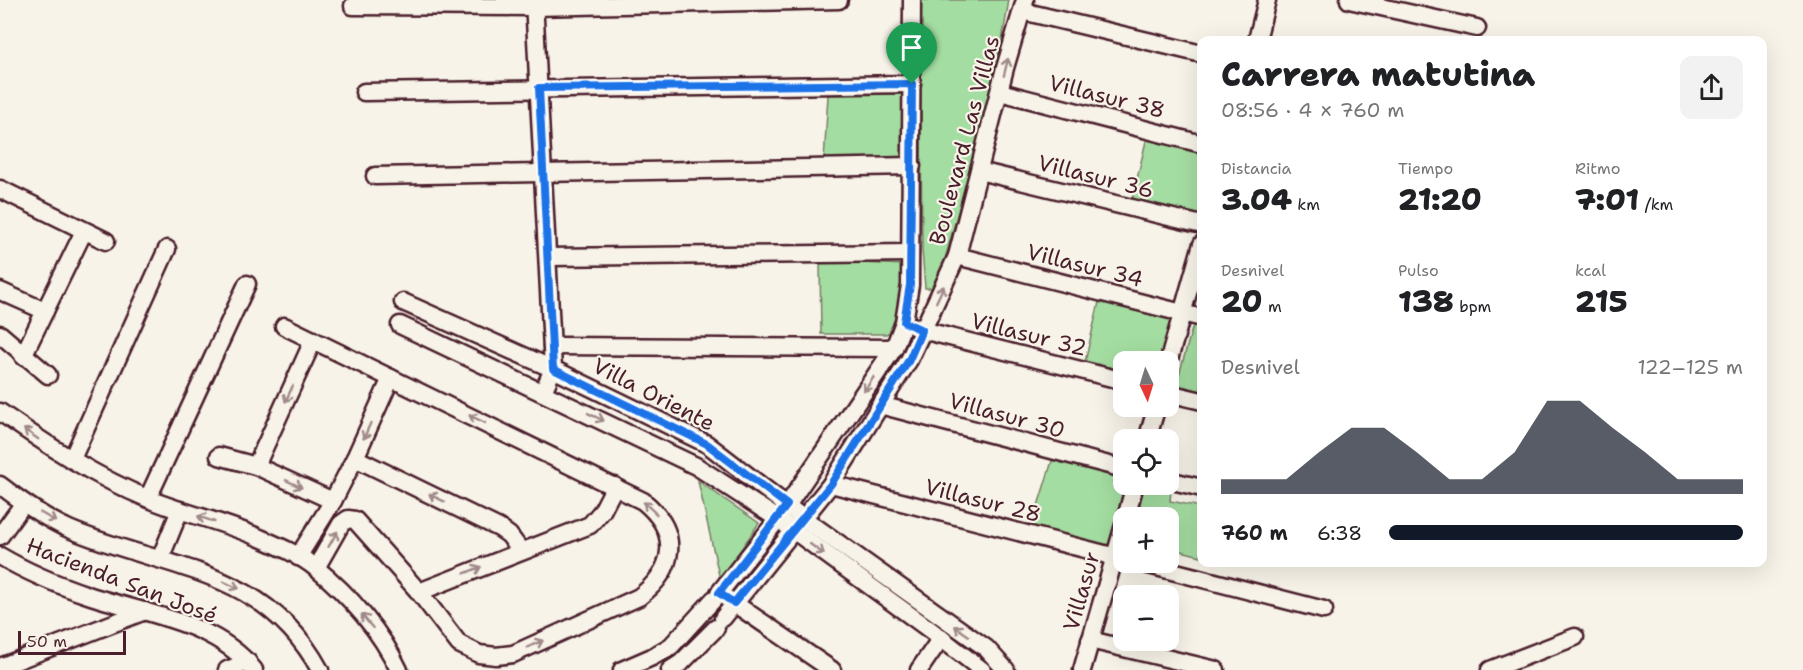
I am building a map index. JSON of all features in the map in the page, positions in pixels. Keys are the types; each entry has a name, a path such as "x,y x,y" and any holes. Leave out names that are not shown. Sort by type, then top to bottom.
{"street":[{"path":"353,6 839,0"},
{"name":"Boulevard Las Villas","path":"622,670 671,646 717,596 782,512 894,348 904,322 910,285 912,0"},
{"path":"1258,36 1267,0"},
{"path":"1349,0 1478,28"},
{"path":"535,3 553,369 543,392"},
{"path":"1024,5 1197,53"},
{"name":"Boulevard Las Villas","path":"670,670 696,648 719,623 831,484 909,360 957,256 1005,68 1024,5"},
{"path":"364,92 912,84"},
{"name":"Villasur 38","path":"1000,92 1197,143"},
{"path":"375,176 912,166"},
{"name":"Villasur 36","path":"979,171 1197,224"},
{"path":"0,189 105,241"},
{"path":"23,356 84,231"},
{"path":"72,459 167,249"},
{"path":"548,257 910,253"},
{"name":"Villasur 34","path":"957,256 1197,317"},
{"path":"1171,351 1197,261"},
{"path":"148,498 246,284"},
{"path":"0,291 45,311"},
{"name":"Villa Oriente","path":"403,302 553,369 707,444 782,512 982,670"},
{"name":"Villasur 32","path":"904,322 922,330 1113,378"},
{"path":"284,326 643,501 660,517 666,534 669,560 662,575 639,597 513,654 496,656 479,654 459,644 419,592 355,520 348,519 341,524 315,568"},
{"name":"Villa Oriente","path":"400,326 696,466 782,512"},
{"path":"0,334 48,375"},
{"path":"256,466 314,341"},
{"path":"552,346 894,348"},
{"path":"298,557 333,501 356,458 391,378"},
{"path":"1179,396 1197,400"},
{"name":"Villasur 30","path":"880,405 1113,466"},
{"path":"0,412 56,451 148,498 258,537 298,557 315,568 349,600 371,625 399,670"},
{"path":"219,456 256,466 333,501"},
{"path":"356,458 500,528 509,535 520,551"},
{"path":"1179,483 1197,487"},
{"name":"Villasur 28","path":"831,484 1113,556"},
{"path":"0,485 24,504 68,528 235,587 274,611 297,634 320,670"},
{"path":"419,592 590,525 602,511 615,486"},
{"path":"0,536 24,504"},
{"path":"160,559 180,510"},
{"name":"Villa Oriente","path":"798,524 986,648 1006,670"},
{"name":"Hacienda San José","path":"4,562 89,596 170,619 204,633 229,646 251,666"},
{"name":"Villasur","path":"1082,670 1114,573"},
{"path":"1179,573 1324,610"},
{"path":"717,596 734,603 832,670"},
{"path":"0,667 41,662 145,612"},
{"path":"686,630 696,648"},
{"path":"919,670 941,638"},
{"path":"1490,670 1575,638"},
{"path":"1090,640 1216,670"},
{"path":"227,670 251,666"}],"green space":[{"path":"920,0 1009,0 997,70 937,288 925,288 922,249"},
{"path":"904,94 905,163 824,161 828,95"},
{"path":"1147,137 1197,149 1197,220 1131,204"},
{"path":"820,261 905,265 896,329 886,334 821,334"},
{"path":"1100,298 1177,318 1167,351 1113,351 1113,374 1084,366"},
{"path":"1194,322 1197,323 1197,395 1179,390 1179,375"},
{"path":"1053,458 1113,475 1113,495 1126,495 1123,507 1113,507 1113,540 1110,550 1031,528"},
{"path":"698,481 759,523 720,580"},
{"path":"1142,495 1171,495 1170,501 1197,506 1197,555 1179,550 1179,507 1138,507"}],"route":[{"path":"912,84 910,285 904,322 922,330 909,360 831,484 734,603 719,593 787,505 707,444 553,369 539,88 912,84"}]}
